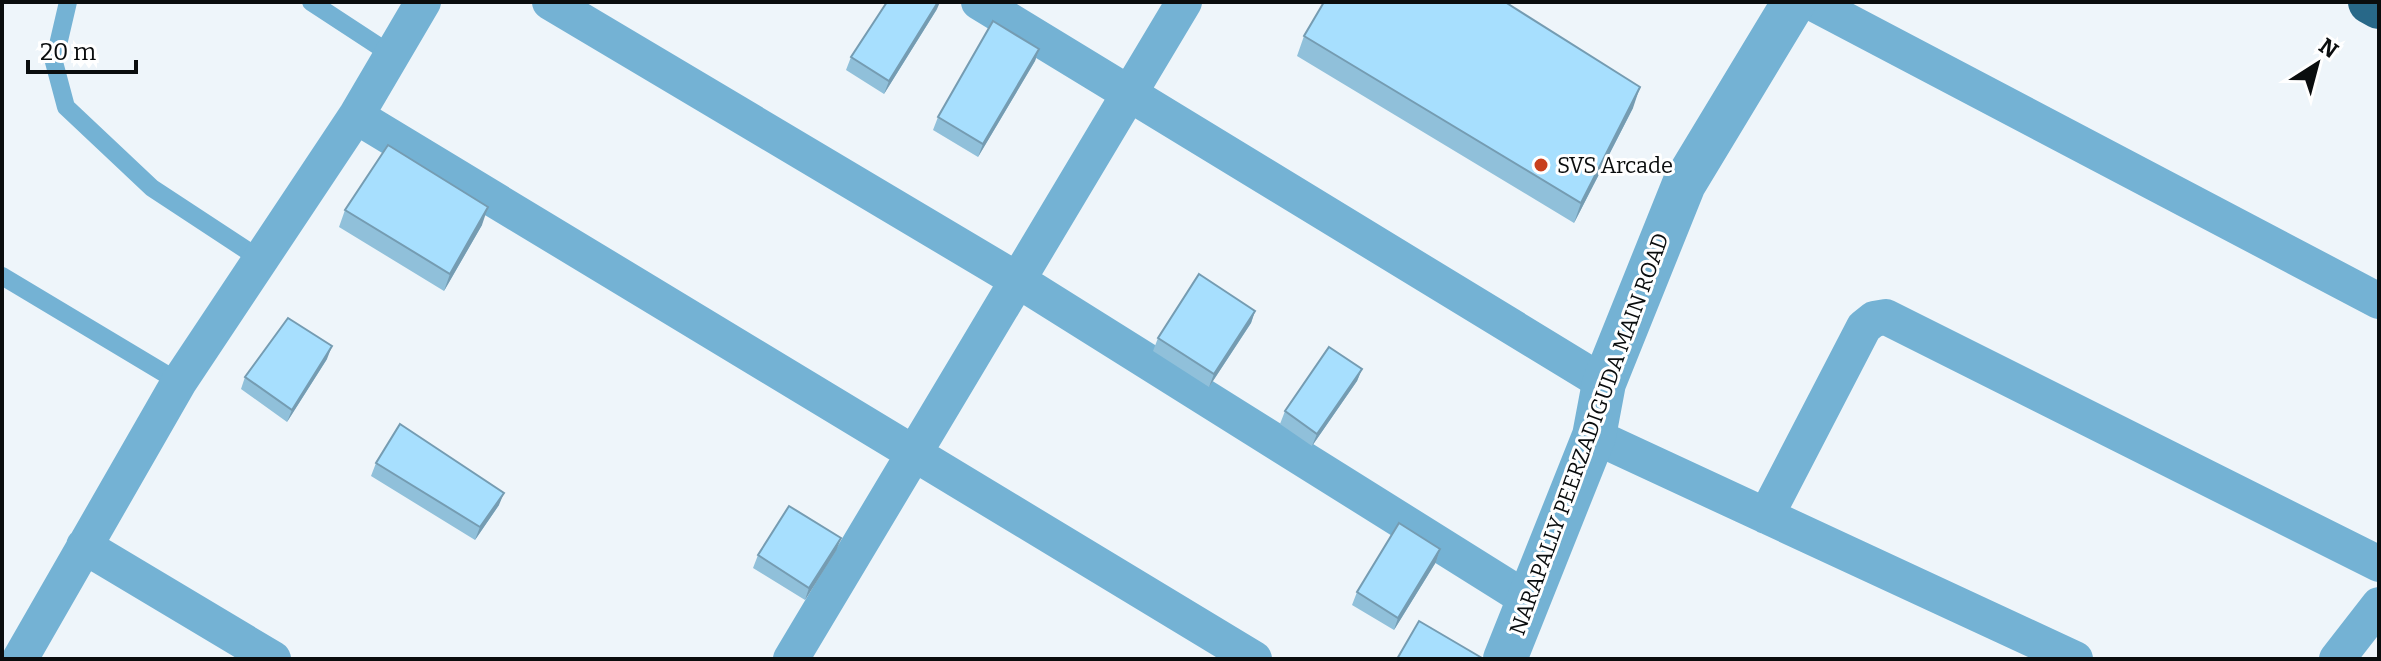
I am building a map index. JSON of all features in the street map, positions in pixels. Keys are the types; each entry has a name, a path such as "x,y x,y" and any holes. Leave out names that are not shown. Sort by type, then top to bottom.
{"highway":[{"path":"2370,2 2379,7"}],"street":[{"path":"20,659 179,382 356,116 423,2"},
{"path":"550,2 1019,281 1530,601"},
{"path":"979,2 1604,383"},
{"path":"791,659 1184,2"},
{"name":"NARAPALLY PEERZADIGUDA MAIN ROAD","path":"1505,659 1594,436 1604,383 1684,184 1794,2"},
{"path":"1811,2 2379,301"},
{"path":"356,116 1254,659"},
{"path":"1766,516 1864,327 1874,319 1886,317 2379,564"},
{"path":"1594,436 2075,659"},
{"path":"84,546 273,659"},
{"path":"2337,659 2379,605"}],"lane":[{"path":"68,2 54,62 66,107 152,188 260,259"},
{"path":"311,2 392,55"},
{"path":"2,276 179,382"}],"building":[{"path":"887,2 938,2 889,81 851,57"},
{"name":"SVS Arcade","path":"1324,2 1505,2 1640,87 1581,203 1304,36"},
{"path":"993,21 1039,49 983,144 938,117"},
{"path":"388,145 488,207 450,274 345,210"},
{"path":"1199,274 1255,311 1214,374 1158,338"},
{"path":"288,318 332,346 292,410 245,377"},
{"path":"1329,347 1362,369 1317,434 1285,411"},
{"path":"400,424 504,493 480,527 376,463"},
{"path":"789,506 841,538 809,588 758,555"},
{"path":"1399,523 1440,549 1398,618 1357,592"},
{"path":"1419,621 1482,658 1482,659 1397,659"}],"place":[{"name":"SVS Arcade","path":"1541,165"}]}
